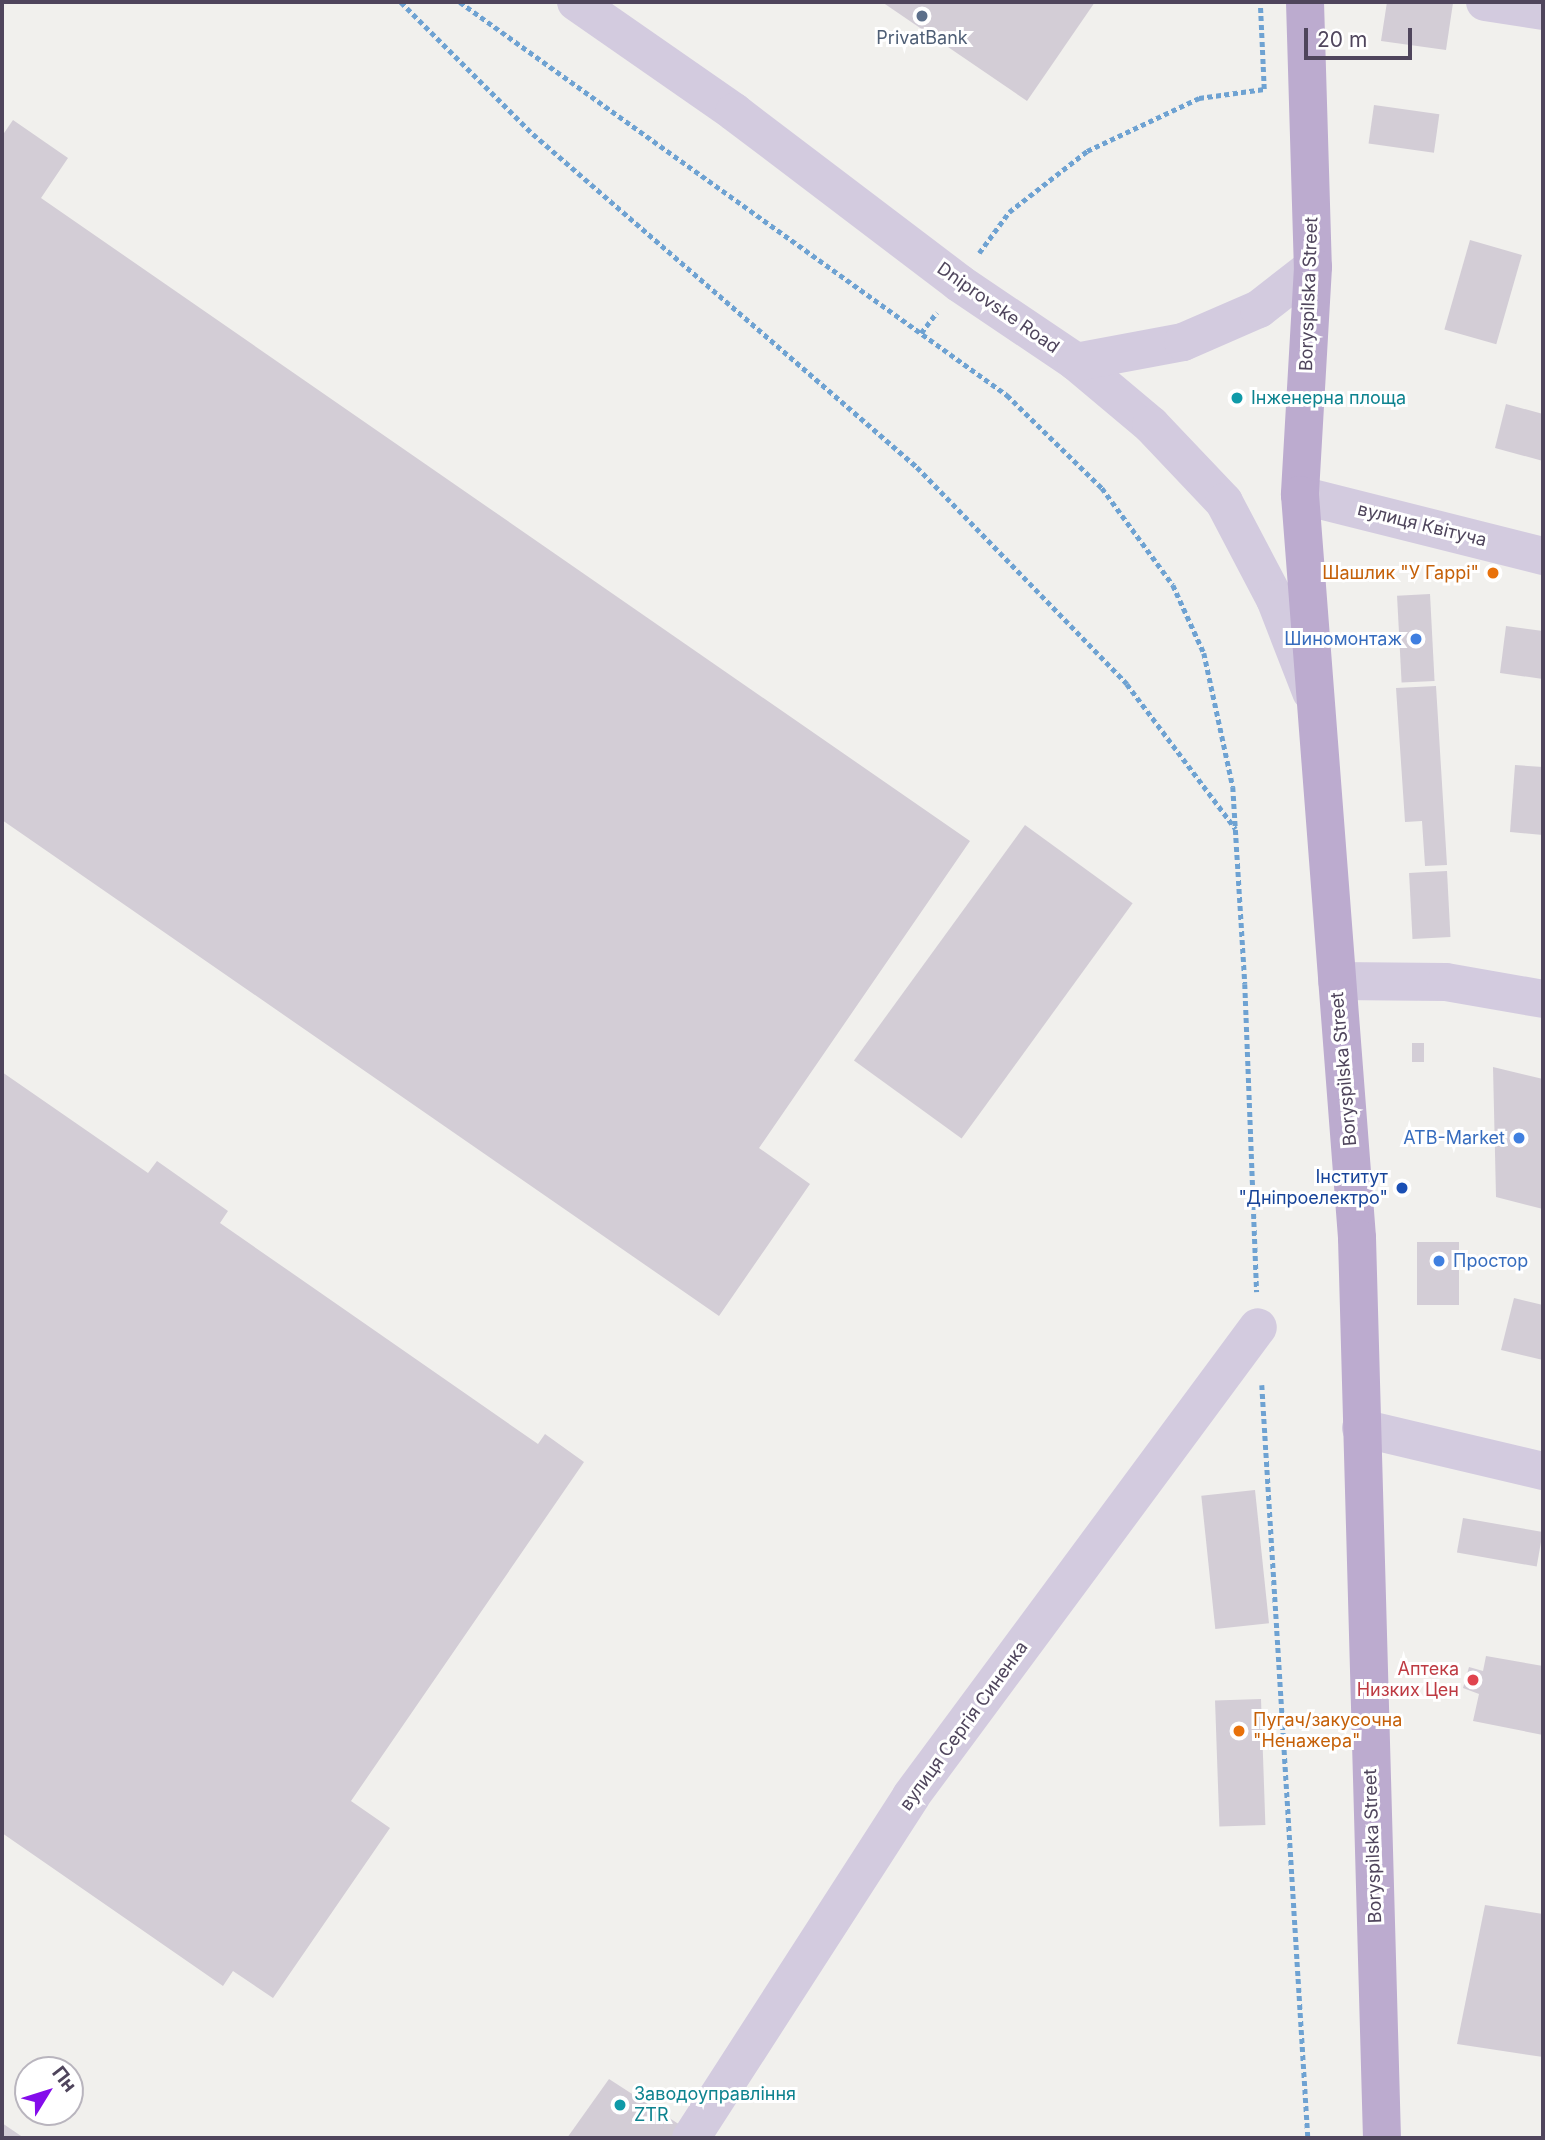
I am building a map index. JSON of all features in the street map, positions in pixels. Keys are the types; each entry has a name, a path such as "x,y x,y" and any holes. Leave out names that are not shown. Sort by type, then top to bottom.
{"main road":[{"name":"Boryspilska Street","path":"1305,2 1313,267 1300,495 1357,1238 1382,2138"}],"street":[{"name":"Dniprovske Road","path":"576,2 734,112 959,282 1076,362 1151,425 1224,502 1275,598 1316,705"},
{"path":"1485,2 1543,11"},
{"path":"1076,362 1183,342 1259,309 1313,267"},
{"name":"вулиця Квітуча","path":"1300,495 1543,556"},
{"path":"1337,981 1446,982 1543,999"},
{"name":"вулиця Сергія Синенка","path":"691,2138 911,1796 1258,1327"},
{"path":"1361,1428 1543,1471"}],"path":[{"path":"401,2 533,134 917,467 1127,684 1236,830"},
{"path":"460,2 1007,395 1102,488 1173,585 1204,653 1233,787 1258,1327"},
{"path":"921,333 1009,212 1087,151 1199,98 1264,89 1260,2"},
{"path":"1262,1382 1308,2138"}],"building":[{"path":"882,2 1095,2 1027,101"},
{"path":"1387,2 1453,3 1446,50 1381,41"},
{"path":"1374,105 1439,114 1434,153 1369,144"},
{"path":"13,120 68,158 41,198 970,841 759,1148 810,1184 719,1316 2,820 2,136"},
{"path":"1470,240 1522,255 1496,344 1444,329"},
{"path":"1506,404 1543,414 1543,461 1495,448"},
{"name":"Шиномонтаж","path":"1430,594 1435,681 1402,683 1397,596"},
{"path":"1506,626 1543,631 1543,679 1500,673"},
{"path":"1436,686 1447,865 1425,866 1422,821 1405,822 1396,688"},
{"path":"1515,765 1543,767 1543,835 1510,832"},
{"path":"1025,825 1133,903 962,1139 854,1060"},
{"path":"1447,871 1450,937 1413,939 1409,873"},
{"path":"1412,1043 1424,1043 1424,1062 1412,1062"},
{"name":"ATB-Market","path":"1493,1067 1543,1079 1543,1209 1496,1197"},
{"path":"2,1072 148,1173 157,1161 228,1211 220,1223 538,1444 545,1434 584,1462 351,1801 390,1828 273,1998 233,1971 223,1986 2,1833"},
{"path":"1417,1242 1459,1242 1459,1305 1417,1305"},
{"path":"1514,1298 1543,1305 1543,1360 1501,1350"},
{"path":"1255,1490 1269,1623 1215,1629 1201,1496"},
{"path":"1463,1518 1543,1532 1537,1567 1457,1552"},
{"path":"1486,1656 1543,1666 1543,1735 1473,1721 1479,1694 1463,1688 1469,1667 1483,1671"},
{"path":"1261,1699 1265,1825 1219,1827 1215,1701"},
{"path":"1485,1905 1543,1914 1543,2057 1457,2044"},
{"name":"Заводоуправління ZTR","path":"609,2079 691,2132 686,2138 567,2138"},
{"path":"2,2123 24,2138 2,2138"}],"place":[{"name":"PrivatBank","path":"922,16"},
{"name":"Інженерна площа","path":"1237,398"},
{"name":"Шашлик \"У Гаррі\"","path":"1493,573"},
{"name":"Шиномонтаж","path":"1416,639"},
{"name":"ATB-Market","path":"1519,1138"},
{"name":"Інститут \"Дніпроелектро\"","path":"1402,1188"},
{"name":"Простор","path":"1439,1261"},
{"name":"Аптека Низких Цен","path":"1473,1680"},
{"name":"Пугач/закусочна \"Ненажера\"","path":"1239,1731"},
{"name":"Заводоуправління ZTR","path":"620,2105"}]}
